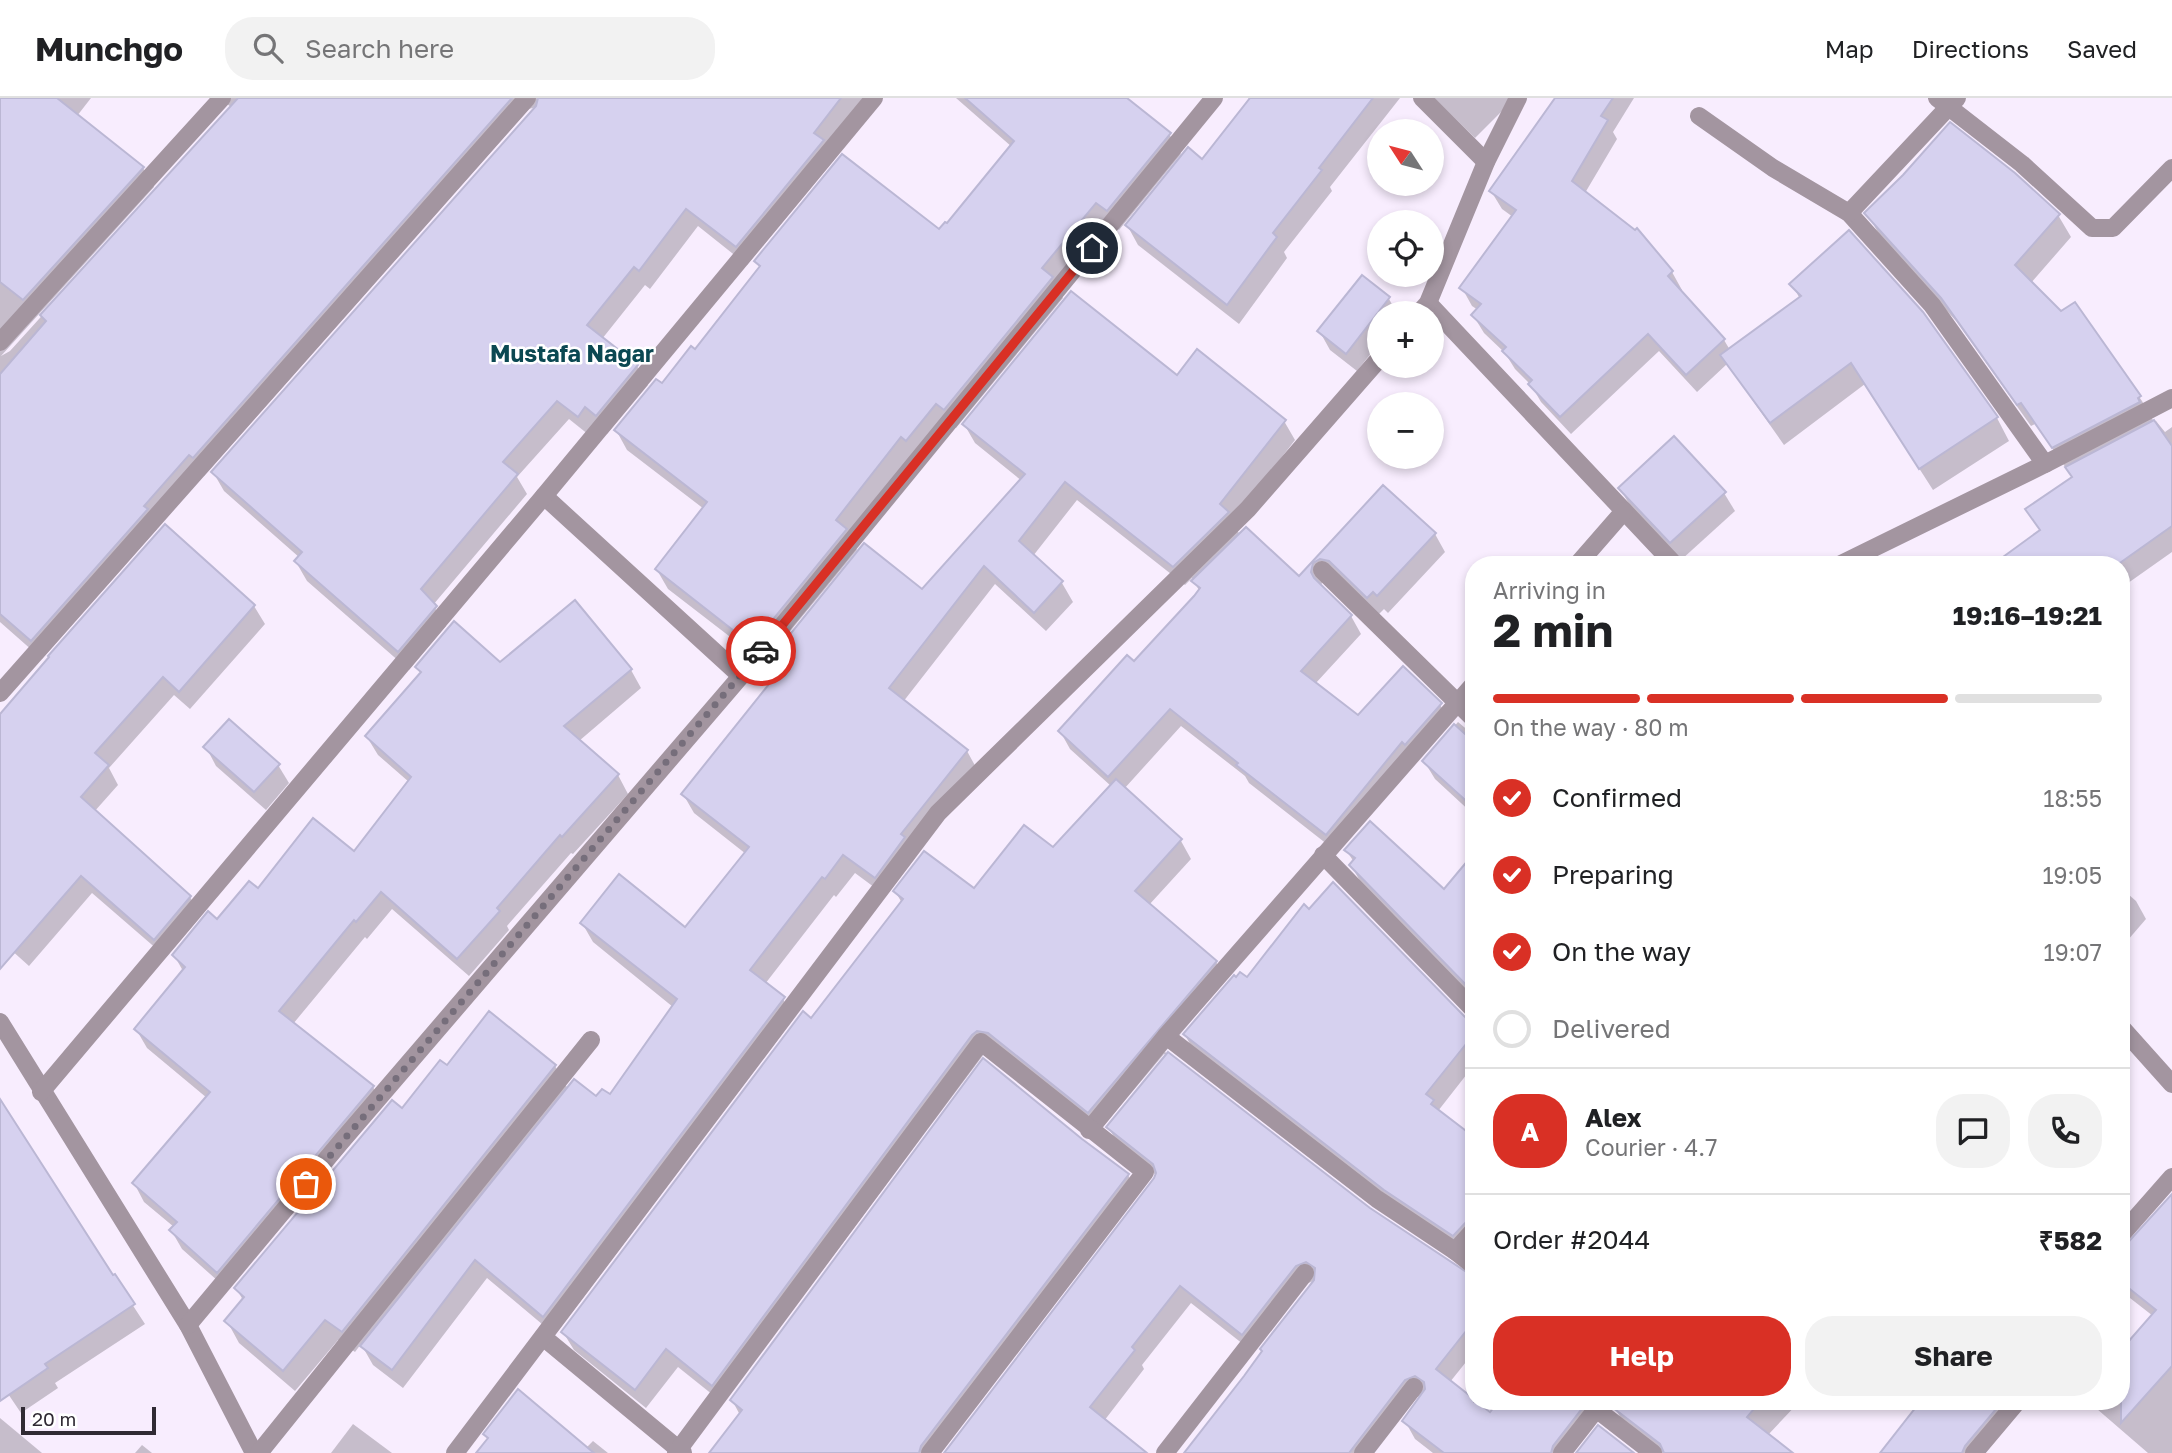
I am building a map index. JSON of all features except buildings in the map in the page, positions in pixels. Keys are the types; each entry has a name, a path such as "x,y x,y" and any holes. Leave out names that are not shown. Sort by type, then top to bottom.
{"street":[{"path":"0,342 222,98"},
{"path":"0,693 527,98"},
{"path":"41,1092 544,496 874,98"},
{"path":"188,1325 340,1143 741,676 1214,98"},
{"path":"1422,98 1486,162"},
{"path":"1427,301 1486,162 1518,98"},
{"path":"1849,213 1948,101 2092,228 2113,228 2172,168"},
{"path":"1699,116 1773,167 1849,213 1932,305 2045,464"},
{"path":"1444,328 1666,556"},
{"path":"456,1453 938,813 1248,509 1367,373"},
{"path":"1857,556 2171,401"},
{"path":"544,496 741,676"},
{"path":"1585,556 1624,512"},
{"path":"1322,570 1465,711"},
{"path":"1089,1130 1166,1036 1465,694"},
{"path":"1323,855 1465,1001"},
{"path":"0,1023 188,1325 257,1453 591,1040"},
{"path":"1166,1036 1377,1199 1465,1259"},
{"path":"2130,1036 2170,1077"},
{"path":"543,1337 679,1452 981,1042 1145,1172 930,1453"},
{"path":"2130,1225 2172,1177"},
{"path":"1455,1251 1465,1240"},
{"path":"1165,1453 1305,1273"},
{"path":"1363,1453 1414,1387"},
{"path":"1562,1453 1595,1410"},
{"path":"1605,1410 1653,1453"},
{"path":"1974,1453 2010,1410"}],"way so far":[{"path":"306,1184 761,651"}],"district":[{"name":"Mustafa Nagar","path":"572,353"}],"route":[{"path":"761,651 1092,248"}]}
